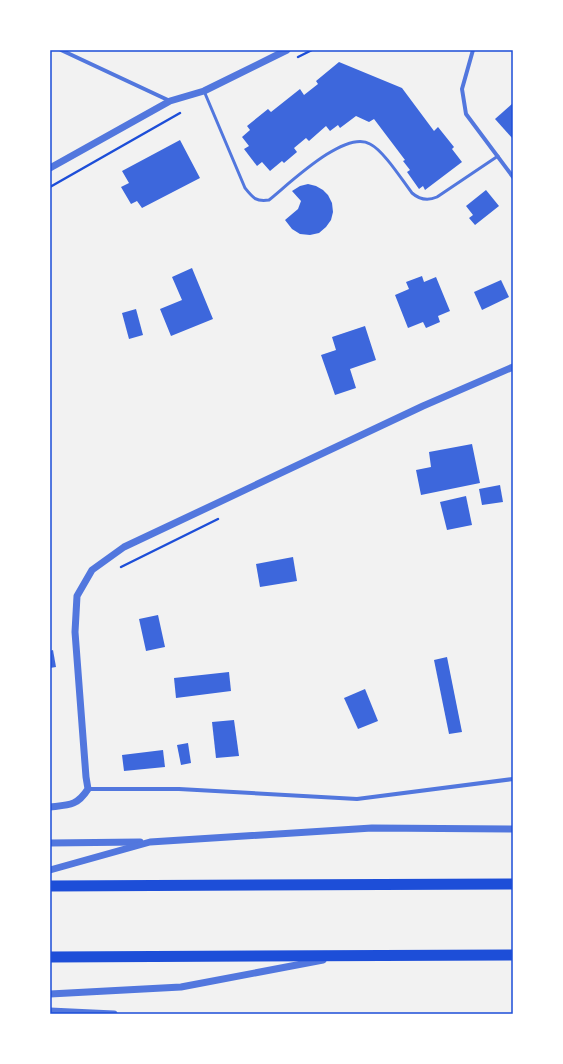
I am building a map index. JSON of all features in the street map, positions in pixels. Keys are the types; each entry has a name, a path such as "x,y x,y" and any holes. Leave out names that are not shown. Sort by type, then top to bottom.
{"highway":[{"path":"50,886 513,884"},
{"path":"50,957 513,955"}],"street":[{"path":"61,50 170,101"},
{"path":"50,168 170,101 204,91 287,50"},
{"path":"473,50 462,89 466,114 513,177"},
{"path":"50,807 72,805 82,799 88,789 75,632 77,596 92,570 124,547 416,409 513,367"},
{"path":"88,789 179,789 357,799 513,779"},
{"path":"50,843 150,842 372,828 513,829"},
{"path":"50,870 150,842"},
{"path":"50,994 181,987 344,956"},
{"path":"50,1011 114,1014"}],"lane":[{"path":"204,91 245,188 252,197 260,201 269,200 324,155 342,146 357,141 370,143 382,154 412,193 418,198 424,199 437,197 498,156"}],"path":[{"path":"291,60 312,50"},
{"path":"50,187 184,112"}],"building":[{"path":"339,62 402,88 434,131 438,127 454,147 452,149 462,162 425,190 423,186 419,189 407,172 410,170 403,161 405,160 374,119 369,122 356,116 340,128 338,125 330,131 326,126 309,141 306,138 294,148 297,152 284,163 282,161 270,171 262,162 257,166 244,149 249,146 242,137 250,130 247,126 268,109 271,112 300,89 304,95 318,84 316,81"},
{"path":"513,103 513,139 495,119"},
{"path":"180,140 200,178 142,208 137,201 131,204 121,187 129,183 122,171"},
{"path":"308,184 316,186 328,195 332,203 333,212 331,220 326,227 319,233 310,235 300,234 292,229 285,220 298,209 301,201 292,191 300,186"},
{"path":"486,190 499,206 475,225 469,218 473,215 466,206"},
{"path":"192,268 213,319 171,336 160,309 182,300 172,277"},
{"path":"422,276 424,282 436,277 450,311 438,316 440,322 426,328 423,322 408,328 395,295 409,289 406,282"},
{"path":"501,280 509,297 482,310 474,292"},
{"path":"136,309 143,335 129,339 122,313"},
{"path":"365,326 376,360 350,369 356,388 335,395 321,355 336,350 332,337"},
{"path":"472,444 480,483 421,495 416,470 431,467 429,452"},
{"path":"500,485 503,502 482,505 479,489"},
{"path":"466,496 472,525 447,530 440,502"},
{"path":"293,557 297,581 260,587 256,564"},
{"path":"158,615 165,647 146,651 139,619"},
{"path":"53,650 56,667 50,668 50,651"},
{"path":"447,657 462,732 449,734 434,660"},
{"path":"229,672 231,691 176,698 174,678"},
{"path":"365,689 378,721 358,729 344,698"},
{"path":"234,720 239,756 216,758 212,722"},
{"path":"188,743 191,763 181,765 177,745"},
{"path":"163,750 165,767 124,771 122,755"}]}
